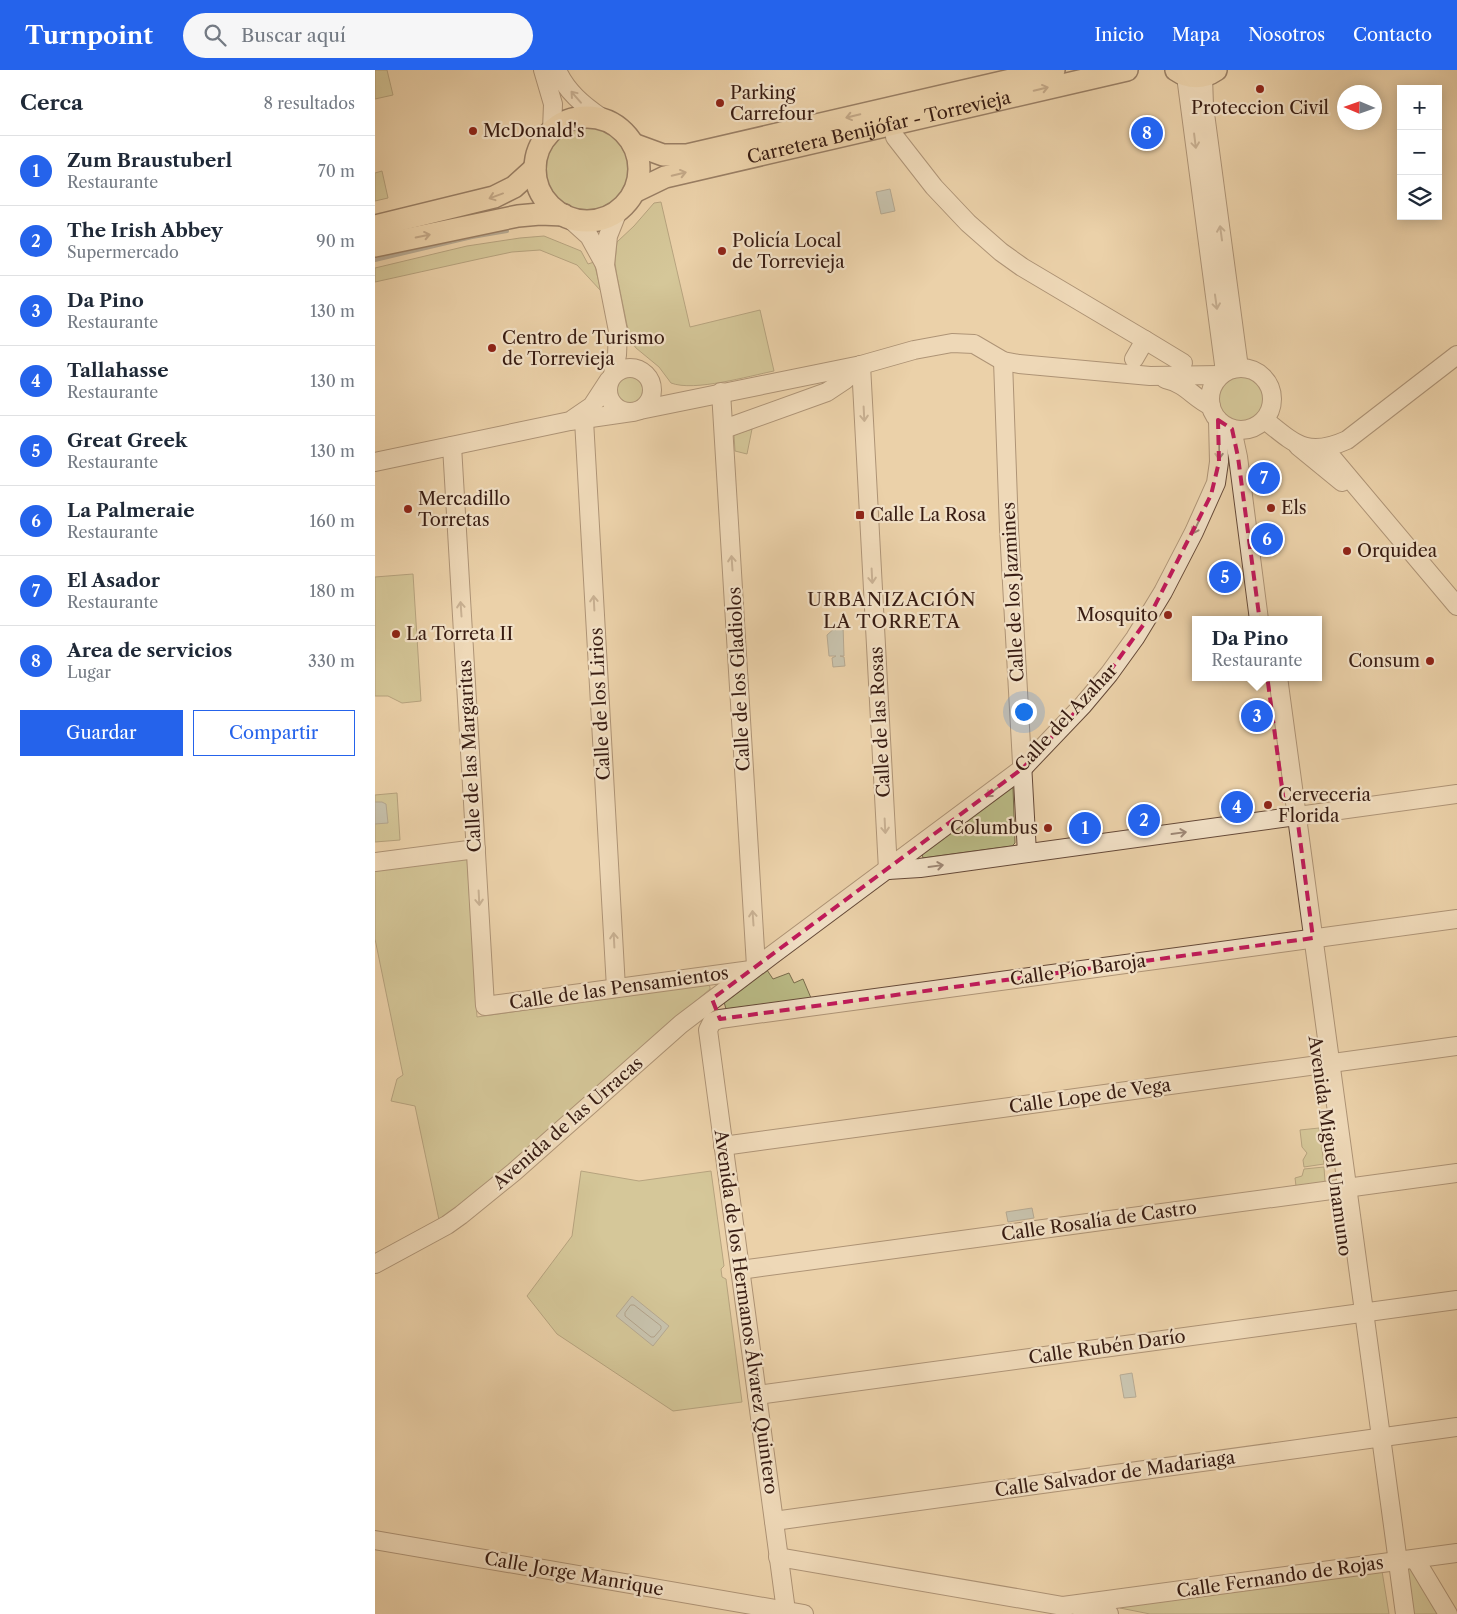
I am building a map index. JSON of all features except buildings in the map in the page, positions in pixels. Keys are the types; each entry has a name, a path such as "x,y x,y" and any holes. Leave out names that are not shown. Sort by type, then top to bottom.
{"main road":[{"name":"Carretera Benijófar - Torrevieja","path":"633,144 663,155 687,155 1054,70"},
{"name":"Carretera Benijófar - Torrevieja","path":"634,192 665,177 1127,70"},
{"path":"375,246 517,216 540,214 566,216 588,221 597,220 618,212 634,192 639,173 637,153 625,132 601,118 581,116 570,119 552,130 542,142 536,156 536,180 546,201 554,209 566,216"},
{"path":"375,226 494,197 514,187 535,168"}],"street":[{"path":"543,70 553,104 552,130"},
{"path":"557,70 561,80 580,103 601,118"},
{"path":"1195,73 1228,372"},
{"path":"895,137 933,187 1001,252 1022,267 1183,363"},
{"path":"605,265 609,236 618,212"},
{"path":"566,216 589,236 605,265 618,331 617,355 608,393 614,405 625,412 636,411 645,406 652,395 647,376 629,352 618,331"},
{"path":"1134,359 1145,340"},
{"path":"375,462 861,365 914,350 952,343 974,344 1003,361 1019,364 1149,376 1252,370 1259,374 1270,387 1272,404 1265,420 1259,425 1227,421 1183,386 1149,376"},
{"path":"1295,444 1307,448 1324,448 1347,440 1457,355"},
{"name":"Calle de los Jazmines","path":"1003,361 1009,529 1027,854"},
{"path":"724,430 827,392 845,380 861,365"},
{"name":"Calle de las Rosas","path":"861,365 888,870"},
{"path":"577,421 593,406 612,377 619,370 630,367 647,376 666,392 703,396"},
{"path":"1228,372 1214,384 1210,395 1227,421 1237,457 1258,616"},
{"name":"Calle de los Gladiolos","path":"721,392 754,968"},
{"path":"1265,420 1353,491 1383,520"},
{"name":"Calle de los Lirios","path":"577,421 616,988"},
{"path":"1227,421 1269,616"},
{"name":"Calle del Azahar","path":"754,968 1023,768 1083,705 1109,674 1135,638 1163,592 1194,532 1216,483 1227,421"},
{"name":"Calle de las Margaritas","path":"452,446 485,1006"},
{"path":"1324,448 1457,606"},
{"name":"Avenida Miguel Unamuno","path":"1268,681 1293,813 1375,1439 1400,1561 1405,1614"},
{"path":"1278,681 1293,813"},
{"path":"888,870 909,870 1027,854 1293,813 1457,783"},
{"path":"1293,813 1457,794"},
{"path":"375,862 476,849"},
{"name":"Calle Pío Baroja","path":"720,1019 1457,918"},
{"name":"Calle de las Pensamientos","path":"485,1006 754,968"},
{"name":"Avenida de las Urracas","path":"375,1264 447,1225 473,1207 681,1024 754,968"},
{"path":"712,1000 720,1019"},
{"name":"Avenida de los Hermanos Álvarez Quintero","path":"720,1019 712,1022 708,1030 786,1611"},
{"name":"Calle Lope de Vega","path":"723,1146 1457,1046"},
{"name":"Calle Rosalía de Castro","path":"740,1270 1457,1172"},
{"name":"Calle Rubén Darío","path":"757,1395 1457,1300"},
{"name":"Calle Salvador de Madariaga","path":"773,1521 1457,1428"},
{"name":"Calle Jorge Manrique","path":"375,1540 803,1614"},
{"name":"Calle Fernando de Rojas","path":"778,1556 1063,1606 1457,1553"},
{"path":"1400,1561 1448,1614"},
{"name":"Avenida Miguel Unamuno","path":"1393,1614 1400,1561"},
{"path":"1063,1606 1109,1614"}],"highlighted area":[{"path":"1218,420 1232,429 1238,457 1286,818 1297,816 1313,938 720,1019 712,999 1023,768 1096,690 1149,617 1211,495 1219,462"}],"green space":[{"path":"375,70 387,70 393,95 375,99"},
{"path":"589,126 613,133 625,145 632,169 625,193 613,205 589,212 565,205 553,193 546,169 553,145 565,133"},
{"path":"382,171 388,198 375,201 375,173"},
{"path":"661,202 690,327 760,310 774,371 722,382 693,386 681,385 671,383 659,367 633,344 617,276 615,263 617,242 654,203"},
{"path":"544,236 581,251 588,264 594,262 601,291 577,265 540,250 512,252 375,282 375,268 467,246"},
{"path":"630,371 642,377 648,389 642,401 630,407 618,401 612,389 618,377"},
{"path":"1241,375 1250,377 1258,382 1263,390 1265,399 1263,408 1258,416 1250,421 1241,423 1232,421 1224,416 1219,408 1217,399 1219,390 1224,382 1232,377"},
{"path":"752,429 747,454 735,451 734,435"},
{"name":"La Torreta II","path":"413,574 421,701 402,703 388,696 375,696 375,577"},
{"path":"1010,787 1013,788 1015,843 1012,846 923,858 922,854"},
{"path":"397,793 400,840 375,842 375,795"},
{"path":"467,857 477,1017 708,984 710,989 508,1165 439,1220 415,1106 391,1101 397,1079 403,1075 375,939 375,868"},
{"path":"767,970 773,979 789,973 794,983 803,979 811,998 726,1009 724,1002 731,995 732,997"},
{"path":"1319,1128 1324,1164 1304,1167 1303,1160 1307,1153 1302,1147 1300,1130"},
{"path":"1324,1167 1325,1182 1296,1186 1295,1178 1302,1176 1304,1169"},
{"path":"581,1171 639,1181 711,1171 724,1266 721,1269 722,1277 726,1279 742,1402 673,1411 557,1334 527,1296 572,1236"},
{"path":"1410,1566 1440,1614 1410,1614 1405,1567"},
{"path":"1382,1571 1389,1614 1150,1614 1120,1608 1120,1607"}],"water":[{"path":"890,189 895,211 881,214 876,192"},
{"path":"843,625 844,656 840,656 844,657 845,666 833,667 832,658 836,656 829,656 827,635 837,626"},
{"path":"375,802 386,804 388,823 375,824"},
{"path":"1032,1208 1034,1218 1008,1222 1006,1212"},
{"path":"632,1296 669,1326 653,1346 616,1316"},
{"path":"1132,1373 1136,1397 1124,1398 1120,1375"}],"waterway":[{"path":"375,260 472,237 507,231"}],"place":[{"name":"Proteccion Civil","path":"1260,89"},
{"name":"Parking Carrefour","path":"720,103"},
{"name":"McDonald's","path":"473,131"},
{"name":"Area de servicios","path":"1147,133"},
{"name":"Policía Local de Torrevieja","path":"722,251"},
{"name":"Centro de Turismo de Torrevieja","path":"492,348"},
{"name":"El Asador","path":"1264,478"},
{"name":"Els","path":"1271,508"},
{"name":"Mercadillo Torretas","path":"408,509"},
{"name":"Calle La Rosa","path":"860,515"},
{"name":"La Palmeraie","path":"1267,539"},
{"name":"Orquidea","path":"1347,551"},
{"name":"Great Greek","path":"1225,577"},
{"name":"Mosquito","path":"1168,615"},
{"name":"La Torreta II","path":"396,634"},
{"name":"Consum","path":"1430,661"},
{"name":"Da Pino","path":"1257,716"},
{"name":"Cerveceria Florida","path":"1268,805"},
{"name":"Tallahasse","path":"1237,807"},
{"name":"The Irish Abbey","path":"1144,820"},
{"name":"Columbus","path":"1048,828"},
{"name":"Zum Braustuberl","path":"1085,828"}],"district":[{"name":"URBANIZACIÓN LA TORRETA","path":"892,610"}]}
